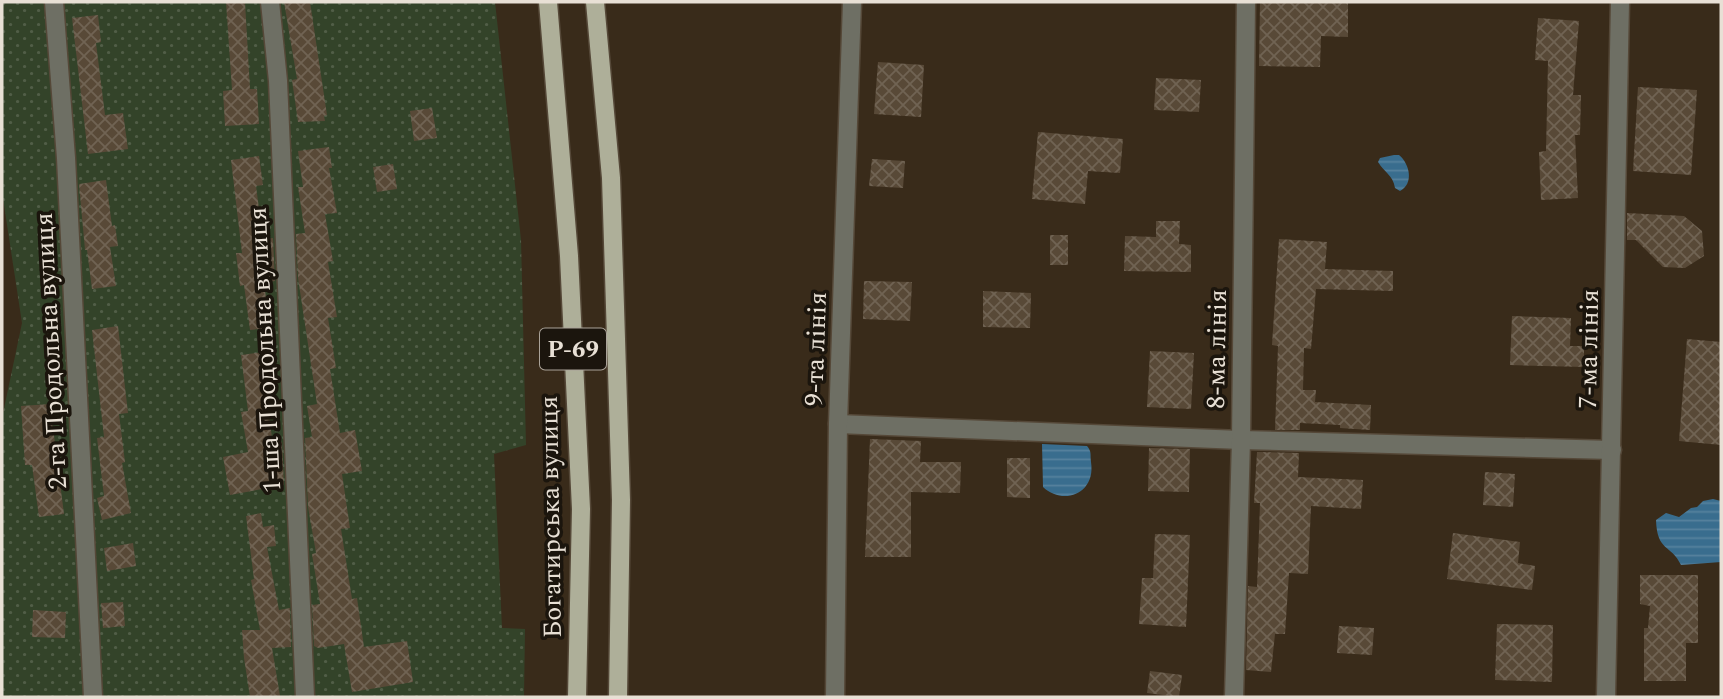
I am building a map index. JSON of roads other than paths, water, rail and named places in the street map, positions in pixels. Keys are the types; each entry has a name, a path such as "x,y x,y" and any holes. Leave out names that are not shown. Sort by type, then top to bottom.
{"main road":[{"name":"Богатирська вулиця","path":"548,2 569,256 581,509 577,697"},
{"name":"Р-69","path":"595,2 611,178 621,500 618,697"}],"street":[{"name":"2-га Продольна вулиця","path":"54,2 66,158 93,697"},
{"name":"1-ша Продольна вулиця","path":"270,2 278,81 305,697"},
{"name":"9-та лінія","path":"835,697 838,424 852,2"},
{"name":"8-ма лінія","path":"1234,697 1241,440 1246,2"},
{"name":"7-ма лінія","path":"1606,697 1620,2"},
{"path":"838,424 1241,440 1612,450"}],"water":[{"path":"1394,155 1403,159 1409,174 1407,184 1400,191 1395,188 1378,162 1380,158"},
{"path":"1042,444 1087,446 1090,450 1091,473 1083,489 1076,494 1060,496 1043,487"},
{"path":"1703,501 1721,501 1721,562 1681,565 1659,538 1656,520 1666,513 1679,517"}]}
